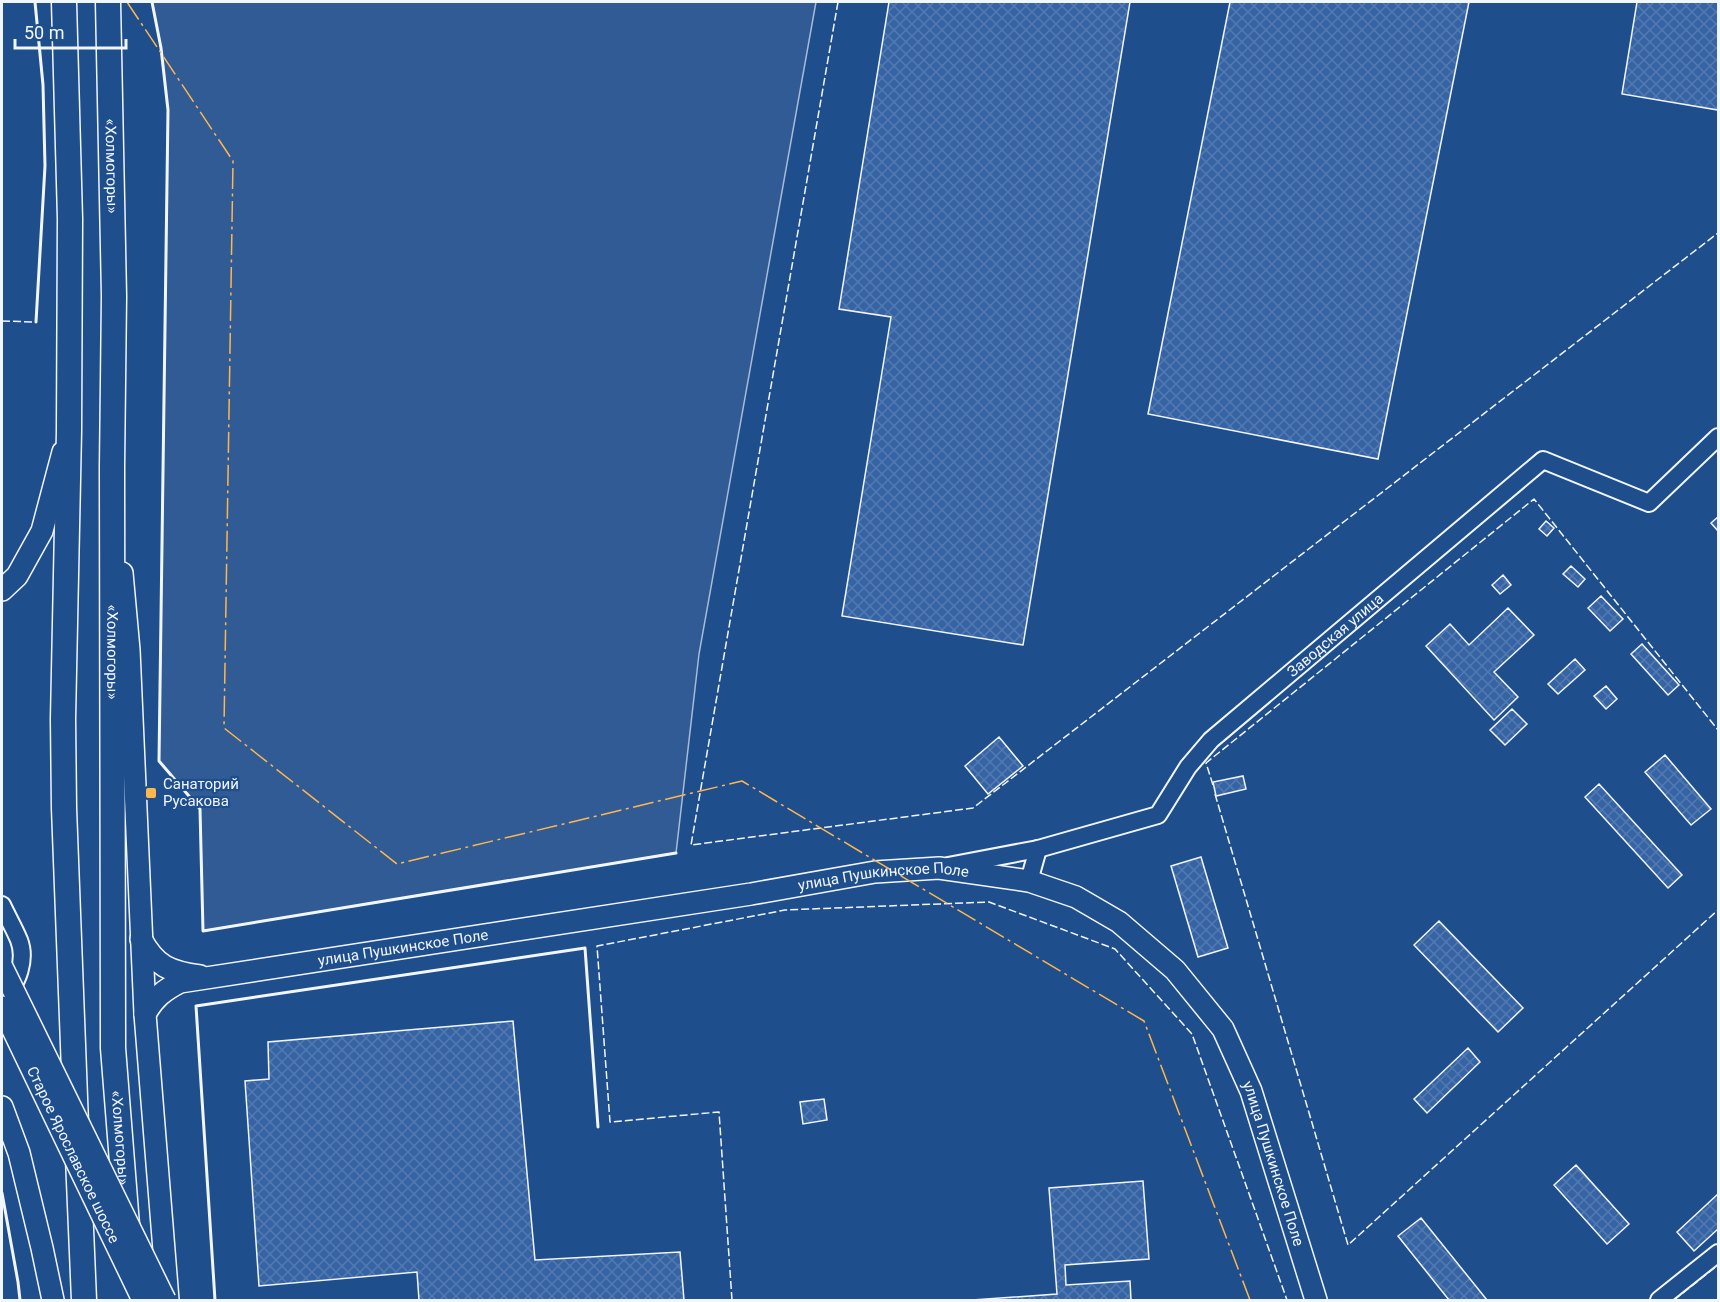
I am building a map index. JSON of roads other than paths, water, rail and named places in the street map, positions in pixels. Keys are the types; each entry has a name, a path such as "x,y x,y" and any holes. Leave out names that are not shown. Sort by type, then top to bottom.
{"highway":[{"path":"64,2 70,219 64,775 84,1300"},
{"name":"«Холмогоры»","path":"108,2 114,296 113,1048 133,1300"}],"main road":[{"path":"2,590 17,576 42,531 69,431"},
{"path":"112,467 129,650 145,1014 166,1300"},
{"name":"улица Пушкинское Поле","path":"145,1014 152,1001 164,990 180,982 741,896 875,872 939,868 1029,881 1076,897 1119,922 1174,970 1222,1029 1251,1091 1316,1300"},
{"name":"улица Пушкинское Поле","path":"141,937 150,954 161,965 181,974 209,977"},
{"name":"Старое Ярославское шоссе","path":"2,967 166,1300"},
{"name":"Старое Ярославское шоссе","path":"2,1007 143,1300"},
{"path":"2,1107 19,1153 53,1300"}],"street":[{"name":"Заводская улица","path":"939,868 1038,849 1158,815 1188,767 1211,740 1543,460 1649,503 1719,437"},
{"path":"1029,881 1038,849"},
{"path":"2,904 20,942 21,960 16,981 8,992 2,995"},
{"path":"1659,1300 1719,1253"}],"place":[{"name":"Санаторий Русакова","path":"151,793"}]}
